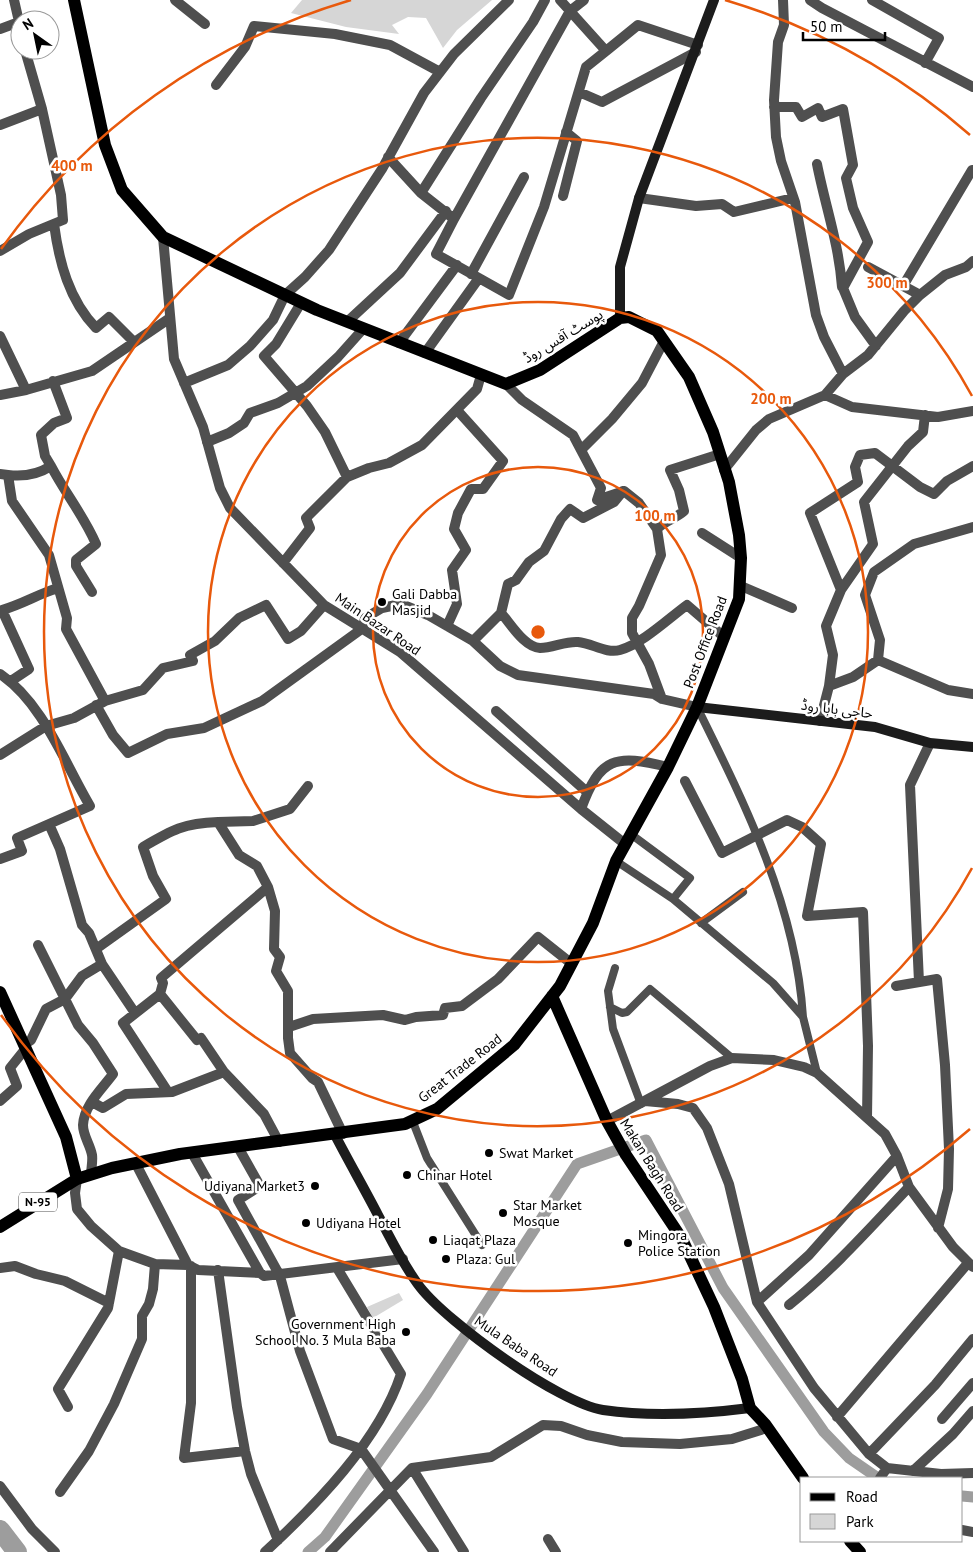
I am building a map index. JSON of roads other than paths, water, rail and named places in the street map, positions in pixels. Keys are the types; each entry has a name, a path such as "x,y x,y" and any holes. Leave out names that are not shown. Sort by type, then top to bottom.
{"main road":[{"path":"74,0 104,145 122,190 163,237 301,303 506,384"},
{"path":"620,318 620,266 639,198 714,0"},
{"name":"پوسٹ آفس روڈ","path":"506,384 540,370 612,325 620,318 629,317 657,331 689,377 713,432 724,470"},
{"name":"Post Office Road","path":"697,707 739,599 741,586 741,558 729,482 724,470"},
{"name":"حاجی بابا روڈ","path":"697,707 875,727 930,743 973,748"},
{"name":"Great Trade Road","path":"0,1227 77,1179 91,1174 192,1153 339,1135 413,1122 437,1109 514,1045 552,996 572,964 593,923 616,861 668,767 697,707"},
{"path":"0,992 66,1137 77,1179"},
{"name":"Makan Bagh Road","path":"552,996 614,1135 682,1239 714,1307 742,1379 750,1408 768,1428 803,1477"},
{"name":"Mula Baba Road","path":"339,1135 403,1259 420,1286 445,1312 489,1348 569,1398 602,1410 695,1415 750,1408"},
{"path":"850,1542 858,1552"}],"street":[{"path":"175,0 188,3 205,24"},
{"path":"184,383 228,365 273,320 285,295 305,277 329,250 388,157 424,93 454,54 509,0"},
{"path":"421,193 481,98 533,22 545,0"},
{"path":"560,0 606,51"},
{"path":"584,0 570,11 454,218 436,254 508,294 544,207 586,67 638,25 697,48"},
{"path":"783,0 784,25 778,42 774,107 776,137 781,161 793,198 816,315 824,337 843,374"},
{"path":"810,0 973,87"},
{"path":"872,0 939,38 925,63"},
{"path":"216,85 245,47 254,26 335,34 390,45 440,72"},
{"path":"579,92 602,102 697,48"},
{"path":"0,251 62,220 61,195 42,108 28,60"},
{"path":"774,107 796,107 802,117 818,108 822,117 843,109 853,164 846,178 853,208 868,242 842,288"},
{"path":"0,125 42,108"},
{"path":"563,196 577,142 566,132"},
{"path":"388,157 421,193 454,218"},
{"path":"817,164 825,206 837,240 842,288 855,317 876,346"},
{"path":"903,286 972,170"},
{"path":"425,353 475,276 524,177"},
{"path":"639,198 696,206 722,204 734,212 793,198"},
{"path":"347,322 400,273 446,211"},
{"path":"54,224 58,255 83,314 96,328 109,317 134,342"},
{"name":"Main Bazar Road","path":"163,237 174,359 207,442 220,488 230,508 324,604 408,658 581,809 629,839"},
{"path":"399,343 457,265"},
{"path":"868,267 920,295"},
{"path":"724,470 756,430 770,419 825,395 843,374 868,355 904,311 920,295 946,275 971,267"},
{"path":"301,303 276,344 264,356 307,406 325,432 347,477"},
{"path":"0,395 26,390 92,371 170,318"},
{"path":"207,442 244,423 250,413 278,403 307,386 332,363 363,329"},
{"path":"0,336 26,390"},
{"path":"582,449 612,419 642,383 664,341"},
{"path":"283,563 310,528 306,518 347,477 403,457 422,445 477,389 481,375"},
{"path":"54,381 67,418 54,423 41,435 45,456 62,486 84,517 96,544 76,560 76,566 92,592"},
{"path":"506,384 522,400 574,436 601,488 597,500 624,491"},
{"path":"825,395 852,407 938,417 973,411"},
{"path":"447,626 457,604 452,570 466,550 454,530 458,513 471,489 483,489 503,461 457,410"},
{"path":"820,720 829,686 833,655 826,626 840,590 873,544 864,502 891,466 923,432 925,415"},
{"path":"840,590 810,513 858,482 855,467 860,455 875,453 891,466 934,494 947,481 973,466"},
{"path":"657,529 662,524 675,519 684,511 679,490 670,470 720,454"},
{"path":"51,466 42,472 23,477 4,478 12,501 49,555 67,618 66,629 113,735 128,753 167,734 204,728 262,701 362,628 366,618 382,608 401,604 428,614 473,641 500,666 518,675 654,694 662,699 697,707 756,834 791,931 801,983 803,1016 817,1073"},
{"path":"624,491 639,503 657,529 662,555 632,618 635,642 649,664 662,699"},
{"path":"473,641 501,612 508,584 516,580 529,562 544,551 561,519 570,509 583,518 614,502 624,491"},
{"path":"878,660 880,640 865,595 874,572 914,544 972,529"},
{"path":"702,533 741,558"},
{"path":"741,586 792,608"},
{"path":"11,682 29,669 2,610 26,603 42,593 58,588"},
{"path":"0,755 46,726 74,718 100,703 143,690 163,668 193,661 190,655 215,641 239,618 258,608 266,605 288,639 301,631 324,604"},
{"path":"501,612 528,644 541,648 559,643 579,642 604,649 620,650 635,642 687,605 724,637"},
{"path":"829,686 853,677 878,660"},
{"path":"878,660 948,690 973,694"},
{"path":"0,674 11,682 46,726 90,806 17,838 22,851 0,859"},
{"path":"496,711 587,792"},
{"path":"919,982 910,785 930,743"},
{"path":"581,809 591,781 602,768 620,760 645,761 668,767"},
{"path":"685,782 722,853 756,834 787,820 802,827 821,844 807,916 863,912 868,1046 867,1118"},
{"path":"96,949 166,899 153,876 143,847 174,828 202,823 253,821 290,809 308,786"},
{"path":"218,822 238,855 257,866 268,887 275,911 274,949 280,957 276,971 288,990 290,1053 312,1078 318,1082 339,1135"},
{"path":"49,824 60,849 82,925 96,949 97,956 135,1013"},
{"path":"629,839 690,878 673,899"},
{"path":"616,861 673,899 773,983 803,1016"},
{"path":"168,1092 122,1023 160,994 163,983 161,978 268,887"},
{"path":"701,923 743,892"},
{"path":"289,1027 313,1019 382,1015 404,1020 443,1015 445,1008 462,1006 498,979 538,937 572,964"},
{"path":"38,945 78,1025 94,1043 113,1074 92,1102 83,1125 86,1143 92,1154 91,1174"},
{"path":"0,1101 17,1086 10,1068 30,1040 46,1009 65,999 82,976 102,964"},
{"path":"616,968 608,991 612,1029 643,1102"},
{"path":"896,986 937,978 950,1149 948,1189 938,1228"},
{"path":"610,1007 622,1013 627,1012 650,989 732,1058"},
{"path":"160,994 197,1040 202,1038 224,1072 264,1114 279,1142"},
{"path":"606,1120 710,1066 732,1058 774,1060 804,1066 817,1073 885,1134 897,1156 909,1187 938,1228 971,1265 837,1417"},
{"path":"92,1102 103,1108 126,1094 168,1092 224,1072"},
{"path":"643,1102 678,1104 693,1108 707,1128 729,1184 757,1302 814,1388 884,1472 973,1473"},
{"path":"413,1122 427,1158 482,1245"},
{"path":"238,1147 260,1186 238,1200 280,1276 300,1351 333,1440 361,1449 434,1552"},
{"path":"192,1153 260,1273"},
{"path":"757,1302 809,1254 897,1156"},
{"path":"136,1164 189,1265 191,1403 184,1458 245,1452"},
{"path":"77,1179 75,1193 78,1209 91,1226 119,1252 155,1264 189,1265 198,1270 260,1273 264,1276 280,1276 403,1259"},
{"path":"789,1305 808,1290 853,1246 909,1187"},
{"path":"68,1407 58,1389 108,1308 119,1252"},
{"path":"60,1492 89,1452 125,1380 142,1339 142,1316 149,1304 154,1289 155,1264"},
{"path":"0,1268 15,1266 36,1274 65,1281 109,1303"},
{"path":"265,1552 361,1449 394,1396 401,1374 337,1268"},
{"path":"218,1270 245,1452 251,1474 278,1540"},
{"path":"869,1454 935,1385 973,1339"},
{"path":"942,1419 973,1383"},
{"path":"912,1471 953,1434 973,1411"},
{"path":"330,1552 412,1468 492,1457 544,1425 561,1426 587,1435 622,1442 680,1444 732,1439 768,1428"},
{"path":"412,1468 464,1552"},
{"path":"0,1486 32,1529 55,1552"},
{"path":"548,1539 556,1552"}],"waterway":[{"path":"308,1552 325,1537 427,1394 577,1164 646,1140 723,1288 824,1432 849,1458 877,1477"},
{"path":"963,1496 973,1497"},
{"path":"0,1530 17,1552"}],"place":[{"name":"Gali Dabba Masjid","path":"382,602"},
{"name":"Swat Market","path":"489,1153"},
{"name":"Chinar Hotel","path":"407,1175"},
{"name":"Udiyana Market3","path":"315,1186"},
{"name":"Star Market Mosque","path":"503,1213"},
{"name":"Udiyana Hotel","path":"306,1223"},
{"name":"Liaqat Plaza","path":"433,1240"},
{"name":"Mingora Police Station","path":"628,1243"},
{"name":"Plaza: Gul","path":"446,1259"},
{"name":"Government High School No. 3 Mula Baba","path":"406,1332"}]}
